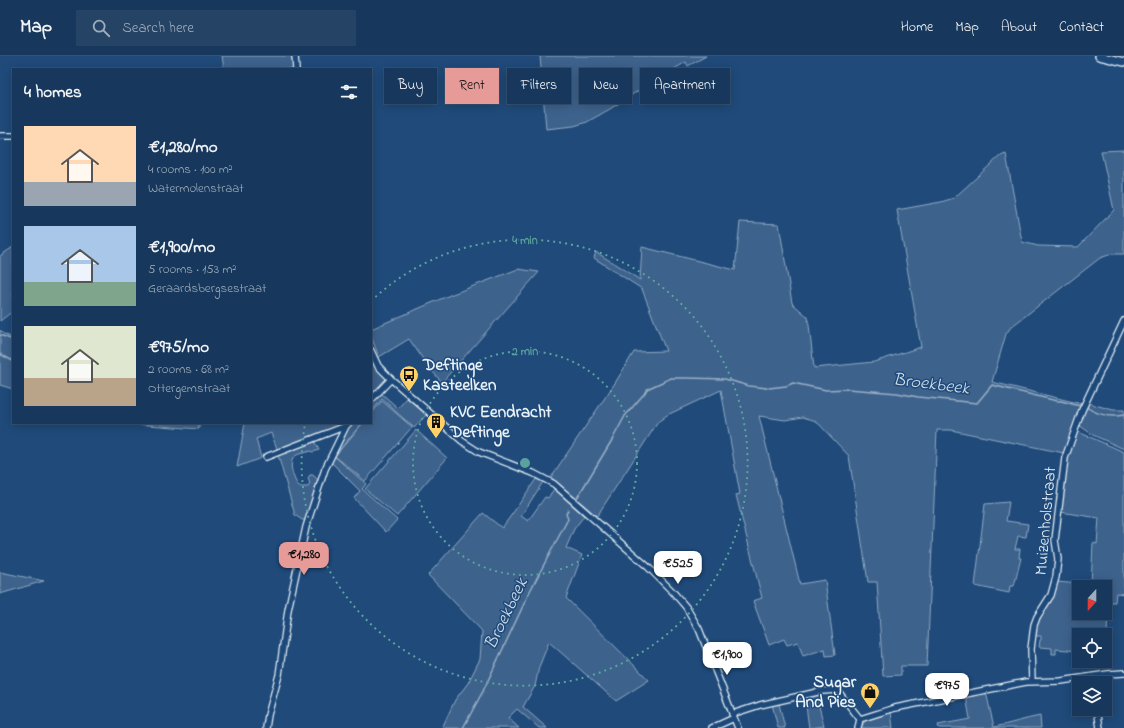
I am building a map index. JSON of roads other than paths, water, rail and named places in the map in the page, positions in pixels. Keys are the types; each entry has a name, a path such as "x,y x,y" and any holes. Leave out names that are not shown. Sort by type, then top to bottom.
{"main road":[{"path":"1099,56 1124,62"}],"street":[{"path":"295,56 296,68"},
{"path":"0,136 12,136"},
{"name":"Muizenholstraat","path":"1032,681 1031,649 1034,625 1037,617 1051,595 1056,577 1058,559 1056,532 1065,458 1082,410 1124,321"},
{"path":"372,353 378,366 391,380 469,447 533,473 554,484 648,567 673,592 686,607 699,629 738,728"},
{"path":"372,399 391,380"},
{"path":"266,457 348,424"},
{"path":"266,728 278,675 288,610 306,527 325,469 348,424"},
{"path":"1095,676 1124,673"},
{"path":"860,719 895,708 1032,681 1072,679"},
{"path":"714,728 733,716 767,703 822,691 837,690 860,719"},
{"path":"1097,716 1100,728"},
{"path":"858,728 860,719"}],"waterway":[{"path":"0,335 12,340"},
{"path":"0,354 12,360"},
{"name":"Broekbeek","path":"644,394 647,389 671,378 686,378"},
{"name":"Broekbeek","path":"687,378 725,379 749,386 767,388"},
{"name":"Broekbeek","path":"769,388 786,386 793,383 826,390 848,389 897,393 918,397 977,403 992,385 1080,406"},
{"name":"Broekbeek","path":"577,498 625,416 643,395"},
{"name":"Broekbeek","path":"1086,407 1104,415 1124,415"},
{"name":"Broekbeek","path":"463,728 483,691 530,591 568,519 566,514 568,510"}],"place":[{"name":"Deftinge Kasteelken","path":"409,392"},
{"name":"KVC Eendracht Deftinge","path":"436,439"},
{"name":"Sugar And Pies","path":"870,709"}]}
